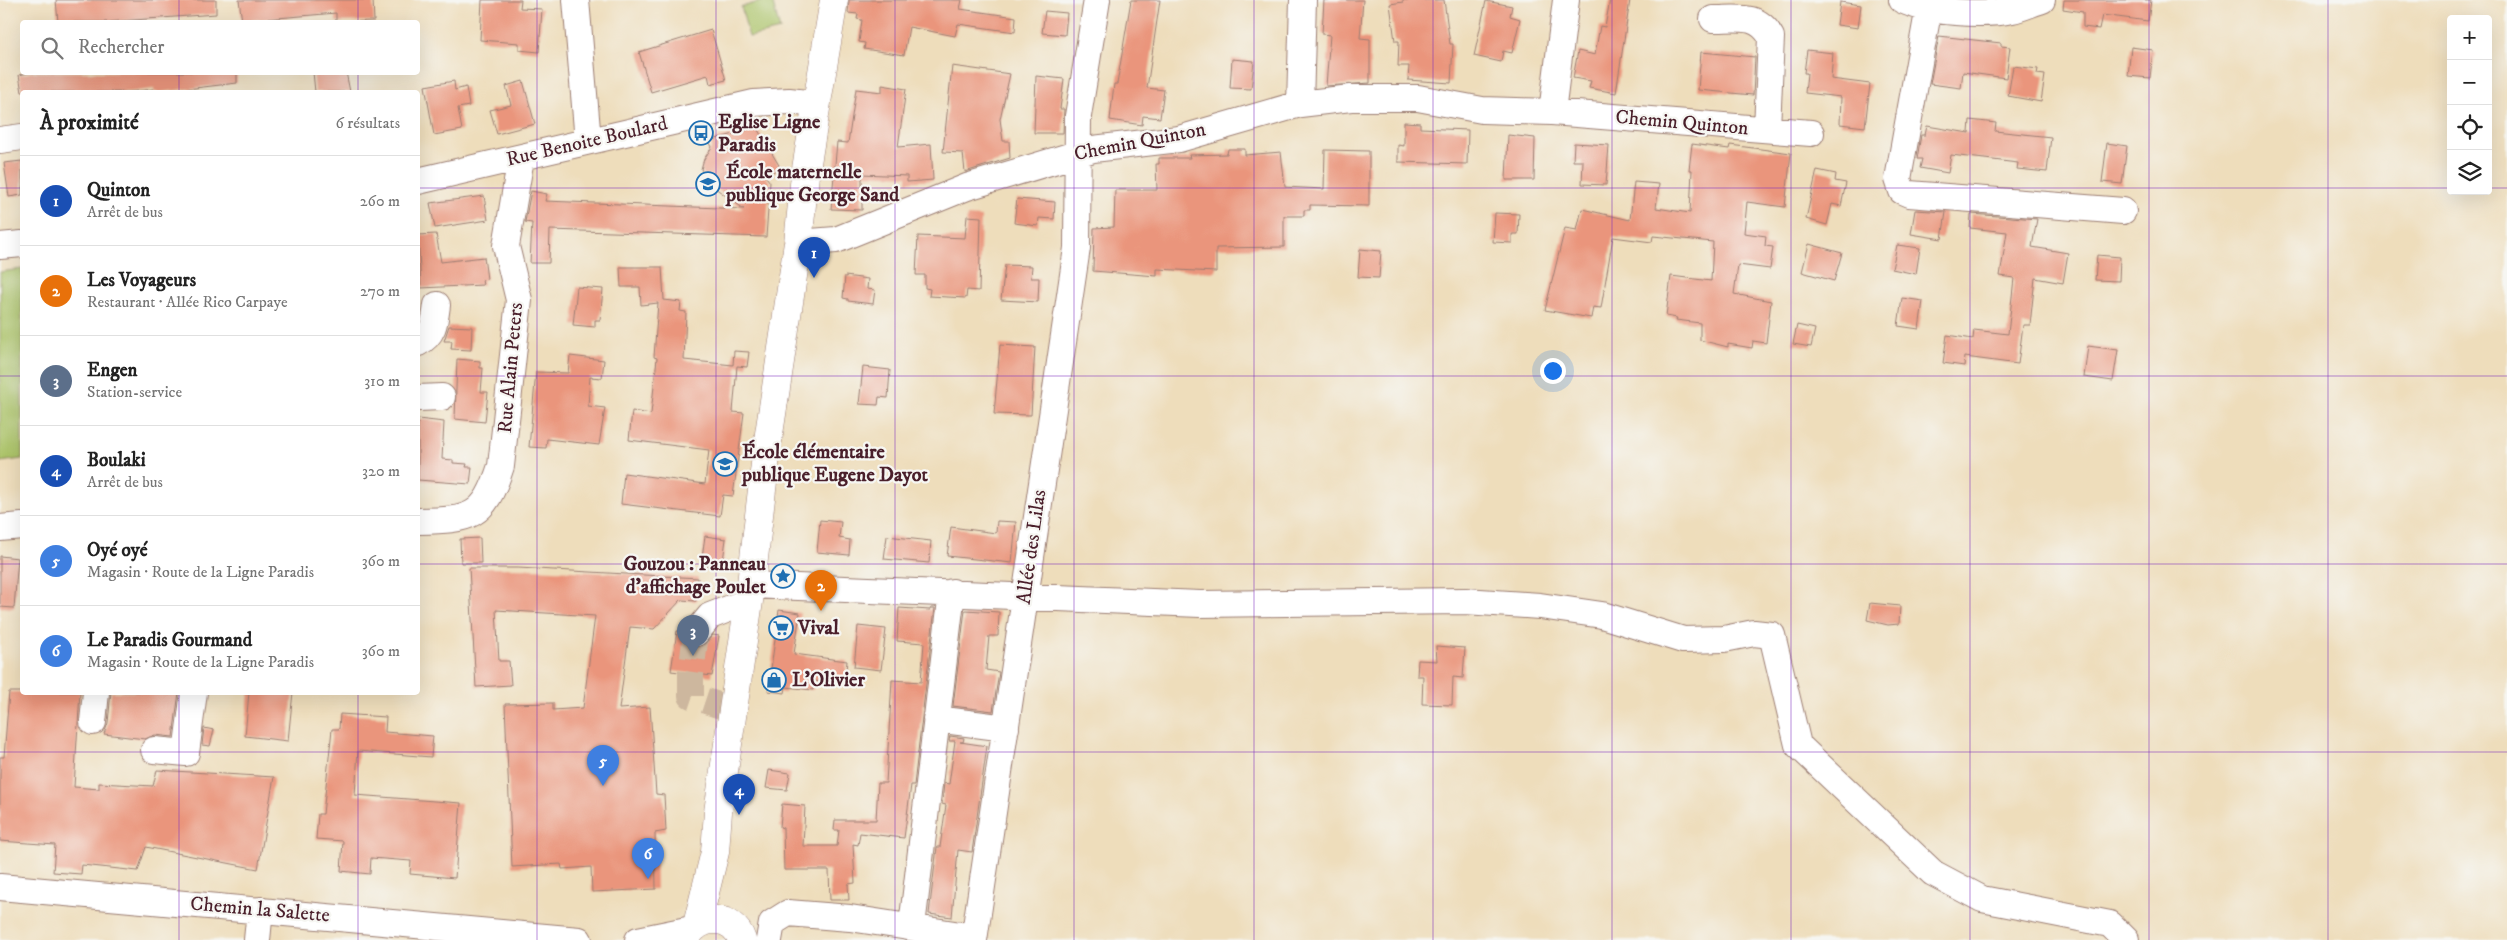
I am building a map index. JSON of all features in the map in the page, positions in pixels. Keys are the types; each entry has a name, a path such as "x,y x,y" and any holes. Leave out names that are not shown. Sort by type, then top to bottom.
{"main road":[{"path":"691,931 716,852 718,812 751,593 767,447 798,243 805,176 834,0"},
{"path":"716,852 735,931"},
{"path":"691,931 709,920 735,931"}],"street":[{"path":"576,0 588,141"},
{"name":"Allée des Lilas","path":"974,938 1077,248 1078,116 1097,0"},
{"path":"1300,104 1303,0"},
{"path":"1552,112 1566,0"},
{"path":"1902,0 1911,4 1929,7 1988,13 2013,10 2042,0"},
{"path":"1929,7 1898,179 1902,191 1919,195 2123,211"},
{"path":"1713,19 1753,19 1765,26 1771,37 1767,129"},
{"name":"Chemin Quinton","path":"798,243 836,240 967,186 1093,149 1179,139 1300,104 1351,98 1418,98 1482,110 1552,112 1811,133"},
{"name":"Rue Benoite Boulard","path":"420,181 754,103 789,101 816,104"},
{"path":"0,140 20,137"},
{"name":"Rue Alain Peters","path":"420,521 451,520 470,516 483,506 494,490 502,466 519,300 506,246 521,158"},
{"path":"0,246 20,244"},
{"path":"420,341 429,334 434,326 437,305"},
{"path":"0,528 20,526"},
{"path":"912,926 952,592"},
{"path":"696,633 710,616 751,593 952,592 1200,604 1465,601 1540,606 1602,615 1683,640 1724,639 1754,633 1772,635 1798,745 1933,873 1982,899 2110,924 2126,940"},
{"path":"93,722 96,695"},
{"path":"154,750 186,753 194,695"},
{"path":"936,719 1006,728"},
{"name":"Chemin la Salette","path":"0,888 579,940"},
{"path":"257,940 260,910"},
{"path":"769,940 772,923 788,913 848,929 912,926 974,938"},
{"path":"638,940 691,931"}],"green space":[{"path":"772,0 780,30 749,37 741,7"},
{"path":"20,269 20,459 0,462 0,272"}],"building":[{"path":"56,0 216,0 216,14 134,20 58,20"},
{"path":"239,0 373,0 374,20 336,20 336,13 242,20"},
{"path":"482,0 521,0 520,8 542,9 539,52 519,50 519,43 480,40"},
{"path":"849,0 962,0 960,9 1016,17 1015,32 958,24 955,36 909,27 904,55 864,49 865,43 859,42 862,20 857,19 858,14 848,13"},
{"path":"1131,0 1160,0 1147,88 1164,90 1160,118 1143,116 1142,125 1110,120 1114,84 1117,84"},
{"path":"1324,0 1363,0 1360,38 1370,39 1370,83 1326,86 1330,35 1322,34"},
{"path":"1403,0 1444,0 1450,44 1453,44 1451,83 1408,80 1409,66 1398,66 1399,41 1395,41 1390,4 1403,2"},
{"path":"1610,0 1630,0 1616,93 1589,88 1591,81 1573,78 1578,51 1595,55 1600,26 1605,27"},
{"path":"2064,0 2151,0 2148,21 2102,15 2099,29 2083,27 2083,12 2063,9"},
{"path":"1486,1 1512,6 1510,16 1520,19 1512,53 1503,51 1501,62 1474,56"},
{"path":"1840,2 1861,5 1858,28 1837,25"},
{"path":"1045,11 1067,13 1065,35 1042,33"},
{"path":"711,30 726,80 710,84 708,75 651,92 639,52"},
{"path":"1939,36 2001,43 2001,46 2010,47 2006,78 1963,72 1961,88 1930,84"},
{"path":"2131,47 2153,50 2150,78 2128,76"},
{"path":"1807,50 1833,53 1831,79 1870,84 1865,127 1840,124 1841,97 1805,93 1807,73 1804,73"},
{"path":"1701,52 1755,57 1753,95 1698,90"},
{"path":"1232,59 1254,61 1251,89 1230,88"},
{"path":"952,66 1010,74 1000,119 1003,141 1009,141 1010,158 965,172 963,153 943,152"},
{"path":"2013,66 2038,69 2037,74 2045,75 2041,102 2008,96"},
{"path":"19,75 237,75 237,83 178,90 22,90"},
{"path":"313,75 347,75 350,90 315,90"},
{"path":"1036,76 1064,79 1060,109 1064,109 1063,133 1034,133"},
{"path":"454,81 455,90 466,87 469,106 458,108 462,130 434,135 425,86"},
{"path":"523,81 535,124 497,134 490,110 511,105 506,86"},
{"path":"882,85 906,89 898,147 931,144 933,180 907,182 907,176 862,174 862,210 831,209 837,142 848,143 856,89 882,92"},
{"path":"1970,120 1996,123 1995,131 2051,137 2047,172 2017,169 2018,163 1951,155 1948,173 1920,168 1922,159 1917,159 1921,135 1925,135 1927,126 1969,133"},
{"path":"1404,122 1420,123 1420,128 1468,130 1467,164 1398,162 1398,145 1404,146"},
{"path":"755,125 780,167 766,177 770,182 766,237 550,230 549,263 530,263 532,223 525,222 531,191 547,194 545,201 744,209 707,182 701,169 704,159 712,147 709,141 745,131"},
{"path":"1508,135 1535,138 1534,180 1506,180"},
{"path":"1574,143 1609,145 1606,185 1582,184 1583,161 1573,161"},
{"path":"2107,143 2127,146 2122,184 2102,182"},
{"path":"1692,144 1729,149 1730,145 1791,153 1785,207 1747,202 1744,233 1766,236 1765,246 1773,247 1770,269 1738,265 1734,294 1771,301 1766,343 1753,341 1752,348 1728,344 1728,347 1700,340 1700,323 1676,320 1677,318 1666,316 1671,276 1711,281 1713,242 1653,236 1652,242 1613,237 1601,308 1593,307 1591,318 1545,310 1565,228 1577,230 1582,209 1630,220 1634,182 1659,184 1656,208 1690,213 1692,170 1689,170"},
{"path":"1228,149 1245,149 1245,155 1281,152 1285,187 1324,189 1325,150 1369,151 1369,206 1310,205 1310,210 1304,210 1304,216 1284,216 1284,247 1216,248 1216,272 1157,269 1157,276 1093,271 1094,228 1114,227 1115,190 1157,190 1156,164 1159,164 1159,158 1190,158 1189,155 1227,154"},
{"path":"20,161 20,195 9,197 4,163"},
{"path":"1817,170 1836,174 1835,181 1846,183 1841,206 1832,204 1827,225 1806,219"},
{"path":"484,196 488,220 435,228 430,203"},
{"path":"1017,199 1055,202 1054,219 1039,218 1038,226 1014,223"},
{"path":"1915,210 1946,212 1942,239 1911,234"},
{"path":"1495,213 1519,214 1518,234 1512,234 1512,243 1493,242"},
{"path":"1971,214 2037,219 2032,247 2068,253 2063,283 2035,278 2030,325 2023,325 2018,364 1965,357 1964,366 1943,363 1947,335 1973,339 1974,330 2008,334 2014,278 2000,276 2007,232 1970,228"},
{"path":"967,216 981,217 979,291 967,290 966,298 929,296 930,289 925,288 925,275 916,275 918,236 965,238"},
{"path":"436,234 441,262 484,257 487,279 482,280 483,285 421,288 420,235"},
{"path":"1809,244 1842,253 1834,281 1802,272"},
{"path":"1897,245 1920,248 1916,274 1892,269"},
{"path":"1360,249 1381,251 1379,278 1358,277"},
{"path":"2097,255 2120,257 2119,281 2095,280"},
{"path":"1005,265 1032,266 1031,278 1039,278 1038,302 1001,300"},
{"path":"620,267 662,267 664,300 681,302 680,311 686,312 684,360 733,365 734,351 749,352 747,367 737,366 733,412 744,413 733,496 723,495 720,516 621,504 624,473 705,484 709,450 629,440 632,411 651,414 657,358 654,357 658,303 641,305 640,287 621,287"},
{"path":"845,276 868,279 867,289 875,290 873,304 848,301 848,299 843,298"},
{"path":"577,287 603,289 600,320 595,320 595,327 573,325"},
{"path":"1902,298 1923,301 1919,329 1898,326"},
{"path":"1797,325 1815,329 1811,347 1793,344"},
{"path":"449,326 472,327 471,350 451,349 452,341 444,341"},
{"path":"1000,345 1035,347 1031,415 994,414"},
{"path":"2088,346 2118,350 2113,381 2084,377"},
{"path":"570,356 604,360 602,378 590,377 588,406 605,408 599,445 547,439 546,448 529,447 536,372 568,373"},
{"path":"457,359 480,361 480,368 483,368 481,392 488,392 485,422 455,419"},
{"path":"863,367 890,370 888,398 879,397 878,405 859,404"},
{"path":"420,419 444,422 442,459 453,460 453,463 467,464 466,467 472,467 470,484 420,480"},
{"path":"820,520 841,522 839,538 850,540 849,555 817,552"},
{"path":"997,521 1016,522 1012,563 947,556 951,527 996,533"},
{"path":"705,536 726,539 722,568 701,565"},
{"path":"887,536 931,541 929,563 884,559"},
{"path":"480,538 481,563 461,563 460,539"},
{"path":"0,556 18,558 14,608 0,607"},
{"path":"469,568 518,568 698,578 696,601 681,600 654,629 630,627 619,709 650,707 656,794 664,795 666,831 655,833 656,889 592,892 591,867 562,869 561,864 512,867 505,704 553,703 553,710 583,708 595,616 496,610 499,661 509,661 511,685 476,687"},
{"path":"1870,603 1900,606 1899,624 1888,625 1867,620"},
{"path":"899,608 930,610 935,608 914,785 911,785 904,838 860,833 858,845 853,844 855,883 848,884 849,900 830,900 829,870 784,870 783,828 780,827 782,804 805,806 803,846 837,846 839,830 834,830 835,820 876,820 878,783 886,783 892,680 921,682 924,643 897,641"},
{"path":"779,610 800,613 794,654 847,661 845,680 830,680 830,683 814,681 813,690 786,687 785,693 768,691"},
{"path":"965,610 999,612 998,636 989,636 986,670 999,672 993,711 953,706"},
{"path":"858,626 886,629 881,670 854,667"},
{"path":"677,631 681,631 686,644 694,648 702,647 713,635 719,636 712,676 671,671"},
{"path":"1436,646 1465,648 1463,678 1453,677 1452,705 1422,704 1423,676 1417,676 1418,660 1437,661"},
{"path":"9,692 20,692 20,695 80,695 74,787 99,789 99,783 153,786 157,770 274,777 258,869 146,847 138,871 82,865 81,874 53,872 55,845 0,841 0,757 4,757"},
{"path":"111,695 179,695 173,737 155,735 145,739 104,734 108,723"},
{"path":"249,695 293,695 288,741 245,736"},
{"path":"340,714 386,717 385,732 433,736 431,757 358,751 355,795 461,803 455,878 410,874 411,861 371,858 370,874 341,871 343,841 316,839 318,814 323,814 332,729 339,729"},
{"path":"204,728 214,730 210,746 202,745"},
{"path":"950,736 964,738 963,742 960,742 987,746 972,852 958,850 952,917 929,914 937,847 940,847 946,805 942,804 944,783 949,784 955,741 949,741"},
{"path":"769,770 790,773 787,790 766,788"}],"tunnel":[{"path":"696,633 691,674 691,696 733,710"}],"place":[{"name":"Eglise Ligne Paradis","path":"701,133"},
{"name":"École maternelle publique George Sand","path":"708,184"},
{"name":"Quinton","path":"814,278"},
{"name":"École élémentaire publique Eugene Dayot","path":"725,464"},
{"name":"Gouzou : Panneau d'affichage Poulet","path":"783,576"},
{"name":"Les Voyageurs","path":"821,611"},
{"name":"Vival","path":"781,628"},
{"name":"Engen","path":"693,656"},
{"name":"L'Olivier","path":"774,680"},
{"name":"Oyé oyé","path":"603,786"},
{"name":"Boulaki","path":"739,815"},
{"name":"Le Paradis Gourmand","path":"648,879"}]}
